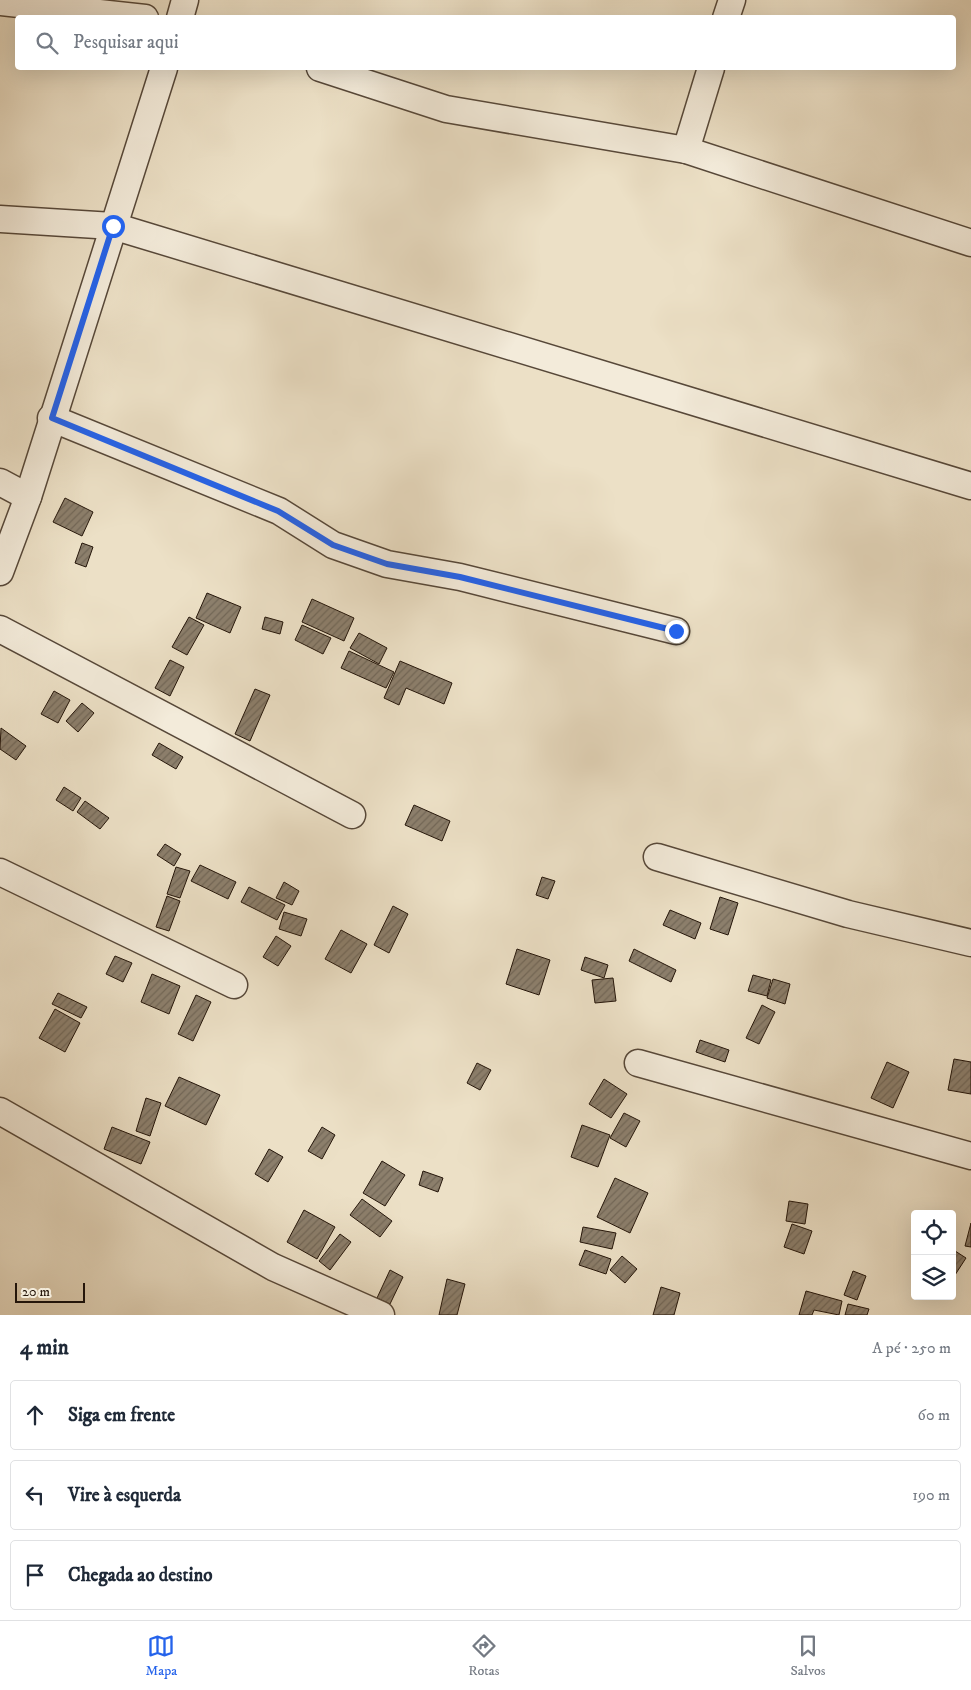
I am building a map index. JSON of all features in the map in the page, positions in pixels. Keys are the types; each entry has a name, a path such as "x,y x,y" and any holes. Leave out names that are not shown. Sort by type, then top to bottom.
{"street":[{"path":"181,15 185,0"},
{"path":"727,15 732,0"},
{"path":"0,2 118,15"},
{"path":"0,572 28,497 163,70"},
{"path":"326,70 446,109 686,150 971,243"},
{"path":"686,150 710,70"},
{"path":"0,218 113,226 971,486"},
{"path":"52,418 278,511 333,545 378,561 460,577 676,631"},
{"path":"0,482 28,497"},
{"path":"0,629 352,815"},
{"path":"656,857 848,914 971,943"},
{"path":"0,872 234,985"},
{"path":"638,1062 971,1156"},
{"path":"0,1112 273,1267 381,1315"}],"building":[{"path":"65,498 93,512 82,536 53,522"},
{"path":"82,543 93,547 86,567 75,563"},
{"path":"207,593 241,607 230,633 196,618"},
{"path":"312,599 354,618 344,641 302,622"},
{"path":"189,617 204,625 187,655 172,647"},
{"path":"265,617 283,622 280,634 262,629"},
{"path":"302,625 331,638 323,654 295,640"},
{"path":"359,633 387,648 379,664 350,648"},
{"path":"349,651 394,672 386,688 341,668"},
{"path":"170,660 184,667 170,696 155,688"},
{"path":"400,661 452,683 444,704 406,688 399,705 384,698"},
{"path":"255,689 270,695 250,741 235,734"},
{"path":"54,691 70,700 58,723 41,714"},
{"path":"82,703 94,713 78,732 66,721"},
{"path":"1,728 26,746 16,760 0,749"},
{"path":"159,743 183,757 176,769 152,755"},
{"path":"64,787 81,798 73,811 56,800"},
{"path":"85,801 109,818 100,829 77,812"},
{"path":"414,805 450,821 442,841 405,825"},
{"path":"165,844 181,854 174,866 157,855"},
{"path":"200,865 236,882 228,899 191,881"},
{"path":"176,867 190,871 180,898 167,894"},
{"path":"542,877 555,881 548,899 536,895"},
{"path":"284,882 299,891 292,905 276,898"},
{"path":"249,887 285,905 277,920 241,902"},
{"path":"167,896 180,901 169,931 156,927"},
{"path":"720,897 738,903 728,935 710,929"},
{"path":"393,906 408,914 389,953 374,945"},
{"path":"670,910 701,923 695,939 663,925"},
{"path":"284,912 307,919 301,936 279,929"},
{"path":"341,930 367,944 351,973 325,959"},
{"path":"276,936 291,946 278,966 263,957"},
{"path":"517,949 550,960 539,995 506,984"},
{"path":"634,949 676,970 671,982 629,961"},
{"path":"115,956 132,963 123,982 106,974"},
{"path":"585,957 608,965 604,978 581,970"},
{"path":"152,974 180,986 169,1014 141,1002"},
{"path":"753,975 771,980 767,996 748,991"},
{"path":"613,978 616,1001 595,1003 592,980"},
{"path":"773,979 790,984 785,1004 767,998"},
{"path":"58,993 87,1007 81,1018 52,1004"},
{"path":"196,995 211,1002 193,1041 178,1034"},
{"path":"762,1005 775,1012 759,1044 746,1038"},
{"path":"55,1009 80,1023 65,1052 39,1038"},
{"path":"700,1040 729,1050 725,1062 696,1052"},
{"path":"954,1059 971,1062 971,1094 948,1090"},
{"path":"887,1062 909,1072 893,1108 871,1098"},
{"path":"477,1063 491,1070 480,1090 467,1083"},
{"path":"179,1077 220,1095 206,1125 165,1106"},
{"path":"604,1079 627,1094 611,1118 589,1104"},
{"path":"146,1098 161,1103 150,1136 136,1131"},
{"path":"624,1113 640,1121 626,1147 610,1138"},
{"path":"582,1125 610,1135 598,1167 571,1157"},
{"path":"112,1127 150,1142 141,1164 104,1149"},
{"path":"322,1127 335,1135 322,1159 308,1151"},
{"path":"269,1149 283,1157 268,1182 255,1174"},
{"path":"382,1161 405,1175 385,1206 363,1193"},
{"path":"423,1171 443,1178 438,1192 419,1185"},
{"path":"615,1178 648,1193 630,1233 597,1217"},
{"path":"362,1199 392,1221 380,1237 350,1215"},
{"path":"789,1201 808,1204 805,1224 786,1221"},
{"path":"304,1210 335,1227 317,1259 287,1242"},
{"path":"971,1223 971,1247 965,1246"},
{"path":"792,1224 812,1231 804,1254 784,1247"},
{"path":"583,1227 616,1233 612,1249 580,1242"},
{"path":"340,1234 351,1242 330,1270 319,1261"},
{"path":"585,1250 611,1259 606,1274 579,1265"},
{"path":"956,1252 966,1258 956,1273"},
{"path":"622,1256 637,1269 625,1283 610,1270"},
{"path":"390,1270 403,1277 390,1304 377,1298"},
{"path":"853,1271 866,1276 857,1300 844,1295"},
{"path":"447,1279 465,1284 457,1315 439,1315"},
{"path":"661,1287 680,1293 674,1315 653,1315"},
{"path":"806,1291 842,1301 839,1315 814,1310 812,1315 799,1315"},
{"path":"848,1304 869,1309 867,1315 845,1315"}],"route":[{"path":"113,226 52,418 278,511 333,545 387,564 460,577 676,631"}]}
